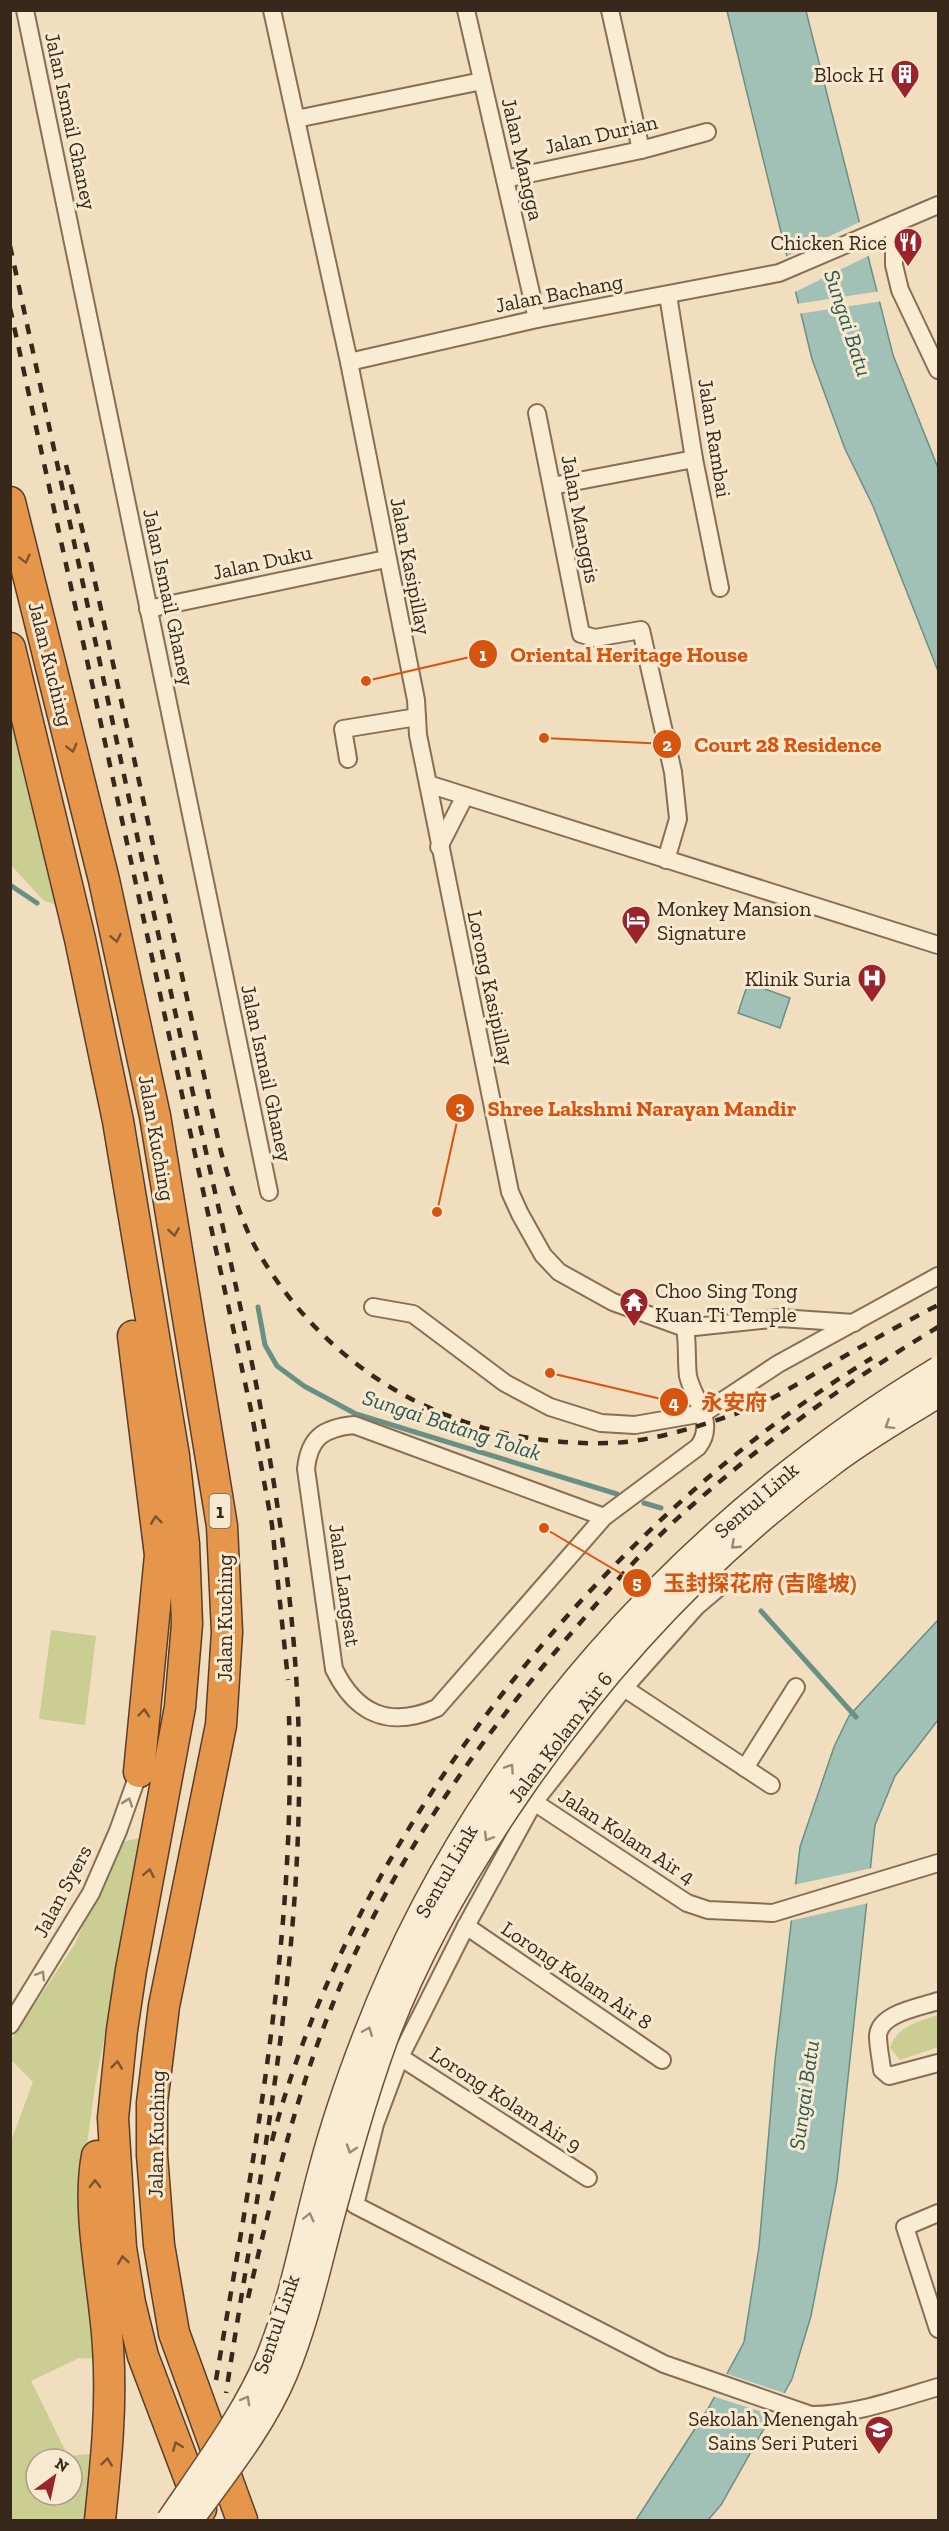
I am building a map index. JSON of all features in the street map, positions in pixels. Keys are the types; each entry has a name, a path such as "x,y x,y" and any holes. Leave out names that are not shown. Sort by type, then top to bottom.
{"highway":[{"name":"Jalan Kuching","path":"10,502 101,868 155,1116 222,1526 227,1632 221,1725 164,2006 152,2103 152,2156 159,2245 174,2333 242,2520"},
{"name":"Jalan Kuching","path":"10,648 80,939 117,1121 174,1456 184,1544 187,1624 180,1707 131,1970 115,2084 113,2118 121,2248 130,2303 143,2356 205,2520"},
{"path":"117,1121 132,1329 160,1555 139,1772"},
{"path":"100,2520 108,2453 110,2385 95,2208 95,2166 100,2142 113,2118"}],"main road":[{"name":"Sentul Link","path":"169,2520 238,2415 264,2368 287,2304 321,2167 366,2033 423,1908 480,1813 529,1740 587,1665 681,1566 797,1464 857,1420 939,1369"},
{"name":"Sentul Link","path":"191,2520 253,2432 283,2378 303,2326 345,2167 386,2039 441,1917 491,1831 574,1713 638,1637 670,1605 801,1486 871,1436 939,1395"}],"street":[{"name":"Jalan Ismail Ghaney","path":"25,10 269,1192"},
{"name":"Jalan Kasipillay","path":"272,10 349,362 428,784"},
{"name":"Jalan Mangga","path":"466,10 537,319"},
{"path":"610,10 641,150"},
{"path":"296,119 482,81"},
{"name":"Jalan Durian","path":"505,179 641,150 707,132"},
{"name":"Jalan Bachang","path":"349,362 537,319 779,273 939,205"},
{"path":"894,224 894,265 900,290 939,370"},
{"name":"Jalan Rambai","path":"668,295 694,459 720,588"},
{"name":"Jalan Manggis","path":"537,413 581,634 595,638 641,630 673,772 678,819 666,860"},
{"path":"552,486 694,459"},
{"name":"Jalan Duku","path":"148,609 386,559"},
{"path":"348,759 343,729 417,717"},
{"path":"428,784 939,945"},
{"name":"Lorong Kasipillay","path":"428,784 439,848 510,1192 543,1255 559,1272 613,1302 685,1328 780,1318 854,1323"},
{"path":"439,848 465,796"},
{"path":"373,1308 413,1314 505,1383 550,1407 601,1423 635,1425 704,1413 778,1364 939,1276"},
{"path":"685,1328 689,1378 704,1413"},
{"name":"Jalan Langsat","path":"604,1517 354,1425 338,1427 322,1434 308,1451 306,1469 334,1669 342,1686 357,1704 382,1716 421,1714 436,1708 604,1517 698,1447 703,1440 704,1413"},
{"name":"Jalan Kolam Air 6","path":"723,1584 696,1607 624,1688 534,1802 466,1926 400,2057 375,2124 355,2205 522,2293 687,2374 811,2415 832,2415 854,2411 939,2387"},
{"path":"745,1768 796,1687"},
{"path":"624,1688 771,1785"},
{"name":"Jalan Syers","path":"10,2025 91,1893 118,1831 139,1772"},
{"name":"Jalan Kolam Air 4","path":"534,1802 687,1903 708,1910 773,1913 939,1863"},
{"name":"Lorong Kolam Air 8","path":"466,1926 662,2060"},
{"path":"939,2001 892,2017 884,2023 878,2033 882,2070 885,2074 890,2076 939,2063"},
{"name":"Lorong Kolam Air 9","path":"400,2057 588,2178"},
{"path":"939,2213 905,2227 939,2329"}],"green space":[{"path":"10,694 63,908 43,900 11,865"},
{"path":"51,1630 96,1636 85,1725 39,1719"},
{"path":"144,1837 95,2086 83,2174 104,2359 79,2358 31,2381 64,2447 24,2447 24,2507 84,2507 84,2455 101,2453 93,2520 11,2520 10,2144 33,2082 11,2060 11,2040 75,1944 117,1843"},
{"path":"938,2015 938,2047 900,2060 890,2048 898,2035 909,2026"}],"water":[{"name":"Sungai Batu","path":"727,11 806,11 893,355 938,468 938,671 873,506 845,449 812,359"},
{"path":"748,983 790,998 780,1028 738,1013"},
{"name":"Sungai Batu","path":"938,1620 938,1720 895,1776 875,1825 837,2181 811,2316 792,2379 721,2505 708,2520 636,2520 709,2407 744,2342 759,2247 775,2061 800,1847 834,1747 849,1716"}],"pier":[{"path":"864,220 872,254 793,293 785,257"},
{"path":"881,291 883,301 798,314 796,304"},
{"path":"872,1868 869,1903 789,1921 793,1885"},
{"path":"724,2373 787,2394 775,2416 712,2396"}],"waterway":[{"name":"Sungai Batang Tolak","path":"10,885 37,903"},
{"name":"Sungai Batang Tolak","path":"258,1307 265,1345 277,1366 304,1386 356,1414 617,1494"},
{"name":"Sungai Batang Tolak","path":"644,1503 661,1508"},
{"name":"Sungai Batang Tolak","path":"761,1611 856,1717"}],"railway":[{"path":"10,246 244,1324 261,1408 287,1579 295,1665 299,1751 294,1912 276,2073 226,2393"},
{"path":"10,308 251,1410 272,1525 288,1680"},
{"path":"66,465 91,564 221,1152 232,1190 257,1250 288,1296 323,1335 363,1369 407,1397 454,1418 505,1433 557,1441 612,1443 675,1433 760,1404 938,1305"},
{"path":"248,2298 291,2127 333,2002 373,1917 398,1873 423,1830 480,1747 541,1668 629,1567 673,1522 748,1458 809,1412 938,1327"},
{"path":"272,2141 309,2026 361,1912 426,1802 501,1696 585,1597 676,1506 772,1426 872,1358"},
{"path":"216,2380 257,2133 279,1967 286,1883 289,1716"}],"place":[{"name":"Block H","path":"905,100"},
{"name":"Chicken Rice","path":"908,268"},
{"name":"Oriental Heritage House","path":"366,681"},
{"name":"Court 28 Residence","path":"544,738"},
{"name":"Monkey Mansion Signature","path":"636,946"},
{"name":"Klinik Suria","path":"872,1004"},
{"name":"Shree Lakshmi Narayan Mandir","path":"437,1212"},
{"name":"Choo Sing Tong Kuan Ti Temple","path":"634,1328"},
{"name":"永安府","path":"550,1373"},
{"name":"玉封探花府 (吉隆坡)","path":"544,1528"},
{"name":"Sekolah Menengah Sains Seri Puteri","path":"879,2456"}]}
